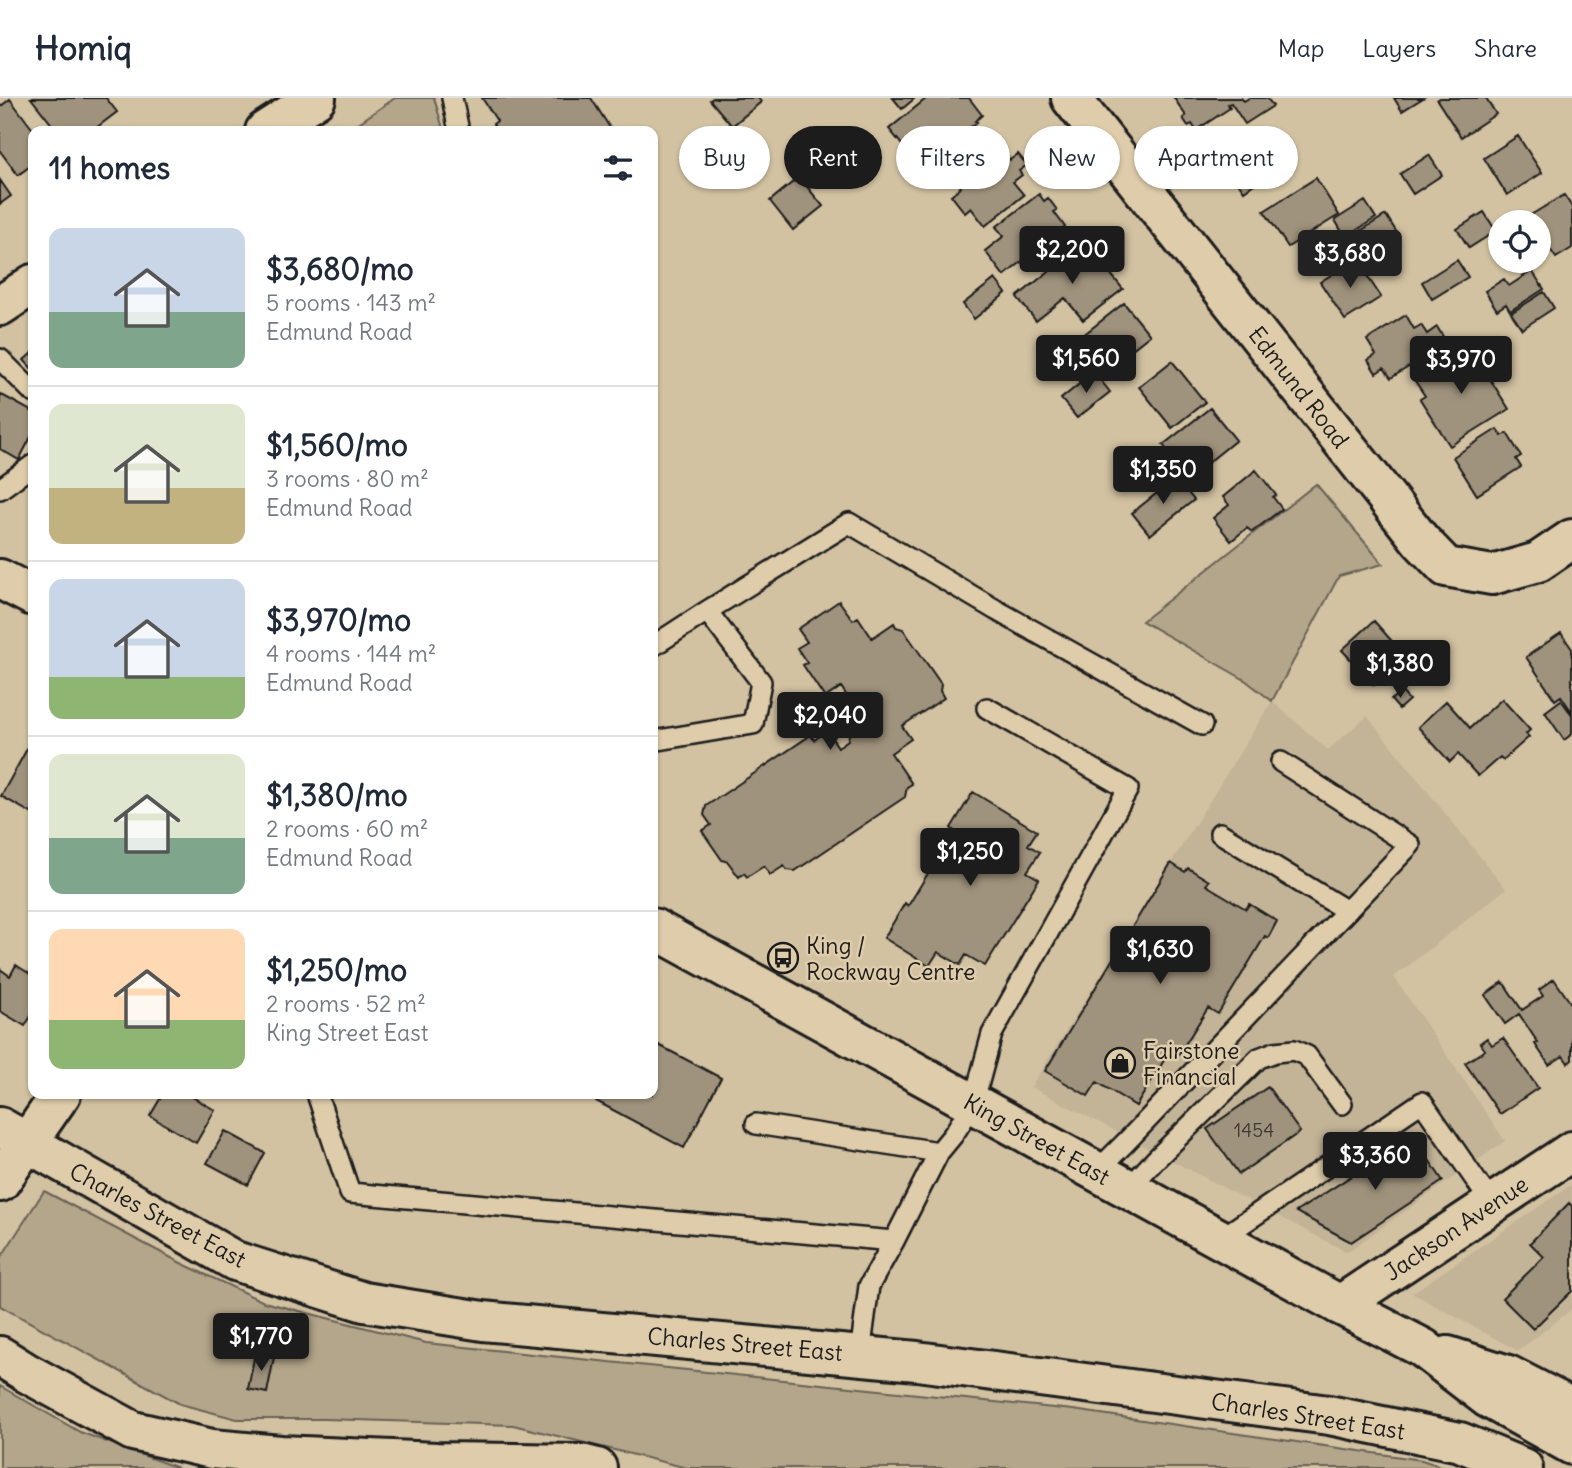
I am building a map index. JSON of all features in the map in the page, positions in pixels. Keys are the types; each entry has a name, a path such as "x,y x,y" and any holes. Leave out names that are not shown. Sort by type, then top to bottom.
{"main road":[{"path":"273,126 316,98"},
{"name":"Edmund Road","path":"1071,98 1421,541 1446,567 1492,575 1538,562 1572,539"},
{"path":"0,306 28,287"},
{"path":"0,579 28,593"},
{"name":"King Street East","path":"658,931 1340,1305 1423,1348 1508,1375 1572,1408"},
{"path":"0,1182 13,1135 55,1099"},
{"name":"Charles Street East","path":"13,1135 235,1261 364,1302 483,1321 860,1354 1329,1415 1460,1442 1523,1468"},
{"name":"Jackson Avenue","path":"1340,1305 1572,1151"},
{"name":"King Street East","path":"1423,1348 1488,1398 1572,1445"},
{"path":"0,1356 134,1431 212,1449 437,1465 581,1464 597,1468"}],"lane":[{"path":"452,98 458,126"},
{"path":"0,359 28,387"},
{"path":"2,484 28,468"},
{"path":"658,643 849,523 996,610 1202,725"},
{"path":"658,739 753,724 761,682 707,611"},
{"path":"860,1354 869,1286 939,1152 973,1104 992,1034 1128,789 987,708"},
{"path":"1112,1180 1128,1141 1410,845 1281,762"},
{"path":"1220,833 1347,911"},
{"path":"1112,1180 1157,1158 1259,1058 1275,1052 1294,1050 1307,1056 1342,1104"},
{"path":"319,1099 350,1193 894,1241"},
{"path":"1220,1239 1422,1102 1492,1205"},
{"path":"756,1124 939,1152"}],"shaded area":[{"path":"395,98 434,98 442,126 354,126"},
{"path":"1316,484 1383,564 1339,576 1272,701 1245,680 1142,621"},
{"path":"1272,701 1328,750 1367,716 1506,889 1394,977 1505,1141 1347,1252 1031,1087"},
{"path":"1572,1184 1572,1309 1518,1351 1412,1293"},
{"path":"44,1191 181,1263 264,1302 426,1343 1073,1410 1422,1460 1446,1468 687,1468 513,1425 237,1419 180,1404 0,1306 0,1259"},
{"path":"0,1386 80,1432 178,1468 0,1468"}],"building":[{"path":"31,98 106,98 117,112 99,126 53,126"},
{"path":"482,98 591,98 609,126 494,126 497,121"},
{"path":"758,98 761,102 732,126 710,100"},
{"path":"893,98 913,98 914,99 902,109"},
{"path":"927,98 969,98 982,115 972,126 896,126 896,138 889,129"},
{"path":"1174,98 1241,98 1244,101 1249,98 1267,98 1273,106 1245,124 1231,103 1228,104 1230,108 1202,126 1188,126 1183,118 1186,116"},
{"path":"1394,98 1423,98 1402,111"},
{"path":"1486,98 1496,114 1461,137 1437,100"},
{"path":"10,99 30,126 28,126 28,168 18,175 0,151 0,107"},
{"path":"1518,136 1542,173 1507,195 1484,158"},
{"path":"1018,154 1024,161 1024,167 1019,171 1022,175 1013,182 1024,195 985,226 971,208 965,213 951,195 958,189 1010,189 1010,160"},
{"path":"1429,155 1442,175 1413,194 1400,174"},
{"path":"1316,178 1339,215 1288,247 1264,211"},
{"path":"0,180 11,196 0,204"},
{"path":"784,189 809,189 823,206 793,230 770,201"},
{"path":"1039,194 1044,201 1048,198 1065,227 1004,276 985,251 1004,236 996,227"},
{"path":"1564,195 1572,207 1572,248 1556,258 1551,250 1551,210 1539,210"},
{"path":"1365,201 1376,218 1345,237 1335,220"},
{"path":"1484,212 1488,218 1488,236 1469,248 1457,229"},
{"path":"1386,215 1397,233 1366,253 1354,235"},
{"path":"1085,242 1123,289 1083,320 1065,298 1036,321 1017,297"},
{"path":"1356,259 1381,297 1345,320 1320,282"},
{"path":"1457,260 1468,277 1432,299 1422,282"},
{"path":"1533,273 1544,289 1510,311 1506,304 1497,310 1485,291 1504,279 1509,286"},
{"path":"995,279 1006,293 974,319 963,304"},
{"path":"1544,292 1554,308 1522,329 1511,313"},
{"path":"1124,303 1150,335 1108,368 1097,354 1072,374 1058,355"},
{"path":"1406,315 1414,329 1421,325 1427,334 1437,327 1447,343 1391,378 1384,368 1376,373 1368,360 1376,355 1367,340"},
{"path":"1469,346 1509,409 1450,446 1420,399 1425,396 1415,381"},
{"path":"1172,361 1205,402 1172,428 1139,387"},
{"path":"1094,372 1110,392 1077,418 1061,399"},
{"path":"0,394 28,409 28,443 19,460 0,449"},
{"path":"1210,408 1236,440 1189,478 1163,445"},
{"path":"1497,429 1502,436 1507,433 1521,456 1516,459 1521,467 1477,495 1453,457"},
{"path":"1256,470 1276,495 1273,497 1282,509 1252,532 1247,528 1231,541 1213,518 1229,505 1223,497"},
{"path":"1176,478 1194,500 1150,535 1132,513"},
{"path":"839,601 853,620 858,617 872,638 894,623 896,627 903,629 941,684 940,691 944,698 902,726 911,739 891,753 912,784 907,787 905,797 795,871 787,870 784,866 770,875 764,866 747,877 744,873 739,877 728,862 722,860 702,831 711,825 704,815 706,806 811,735 814,740 827,731 838,747 848,740 854,707 841,687 825,698 803,665 807,663 797,648 807,642 798,629"},
{"path":"1374,621 1405,656 1374,685 1342,650"},
{"path":"1561,633 1572,649 1572,712 1561,696 1555,700 1526,657"},
{"path":"1401,691 1409,700 1399,709 1391,700"},
{"path":"1502,699 1530,730 1526,734 1529,737 1503,760 1500,757 1478,776 1458,754 1450,762 1418,727 1446,701 1470,728"},
{"path":"1561,700 1572,715 1572,734 1564,740 1545,712"},
{"path":"28,747 28,811 1,796"},
{"path":"973,792 1037,831 1028,845 1040,852 1027,872 1039,879 985,966 966,955 960,965 938,952 929,966 884,938 905,903 908,906 954,831 951,828"},
{"path":"1171,863 1185,872 1188,868 1209,881 1206,885 1246,909 1249,904 1277,921 1218,1014 1208,1008 1179,1054 1171,1049 1136,1106 1097,1082 1088,1096 1045,1071"},
{"path":"16,965 28,973 28,1021 25,1026 0,1011 0,969 10,976"},
{"path":"1554,979 1572,1005 1572,1060 1568,1063 1563,1056 1549,1065 1519,1014 1505,1024 1485,995 1503,982 1522,1010 1543,996 1539,990"},
{"path":"1487,1038 1492,1045 1503,1038 1538,1088 1500,1114 1465,1063 1485,1050 1480,1043"},
{"path":"658,1045 721,1078 684,1148 592,1099 658,1099"},
{"path":"1268,1087 1300,1132 1239,1174 1207,1129"},
{"path":"160,1099 196,1099 215,1110 196,1143 150,1116"},
{"path":"225,1131 265,1153 248,1185 207,1163"},
{"path":"1413,1136 1443,1181 1351,1242 1296,1212"},
{"path":"1569,1203 1572,1206 1572,1291 1533,1329 1502,1298 1544,1257 1530,1243"},
{"path":"255,1353 274,1357 267,1393 248,1389"}],"place":[{"name":"King / Rockway Centre","path":"783,958"},
{"name":"Fairstone Financial","path":"1120,1063"}]}
